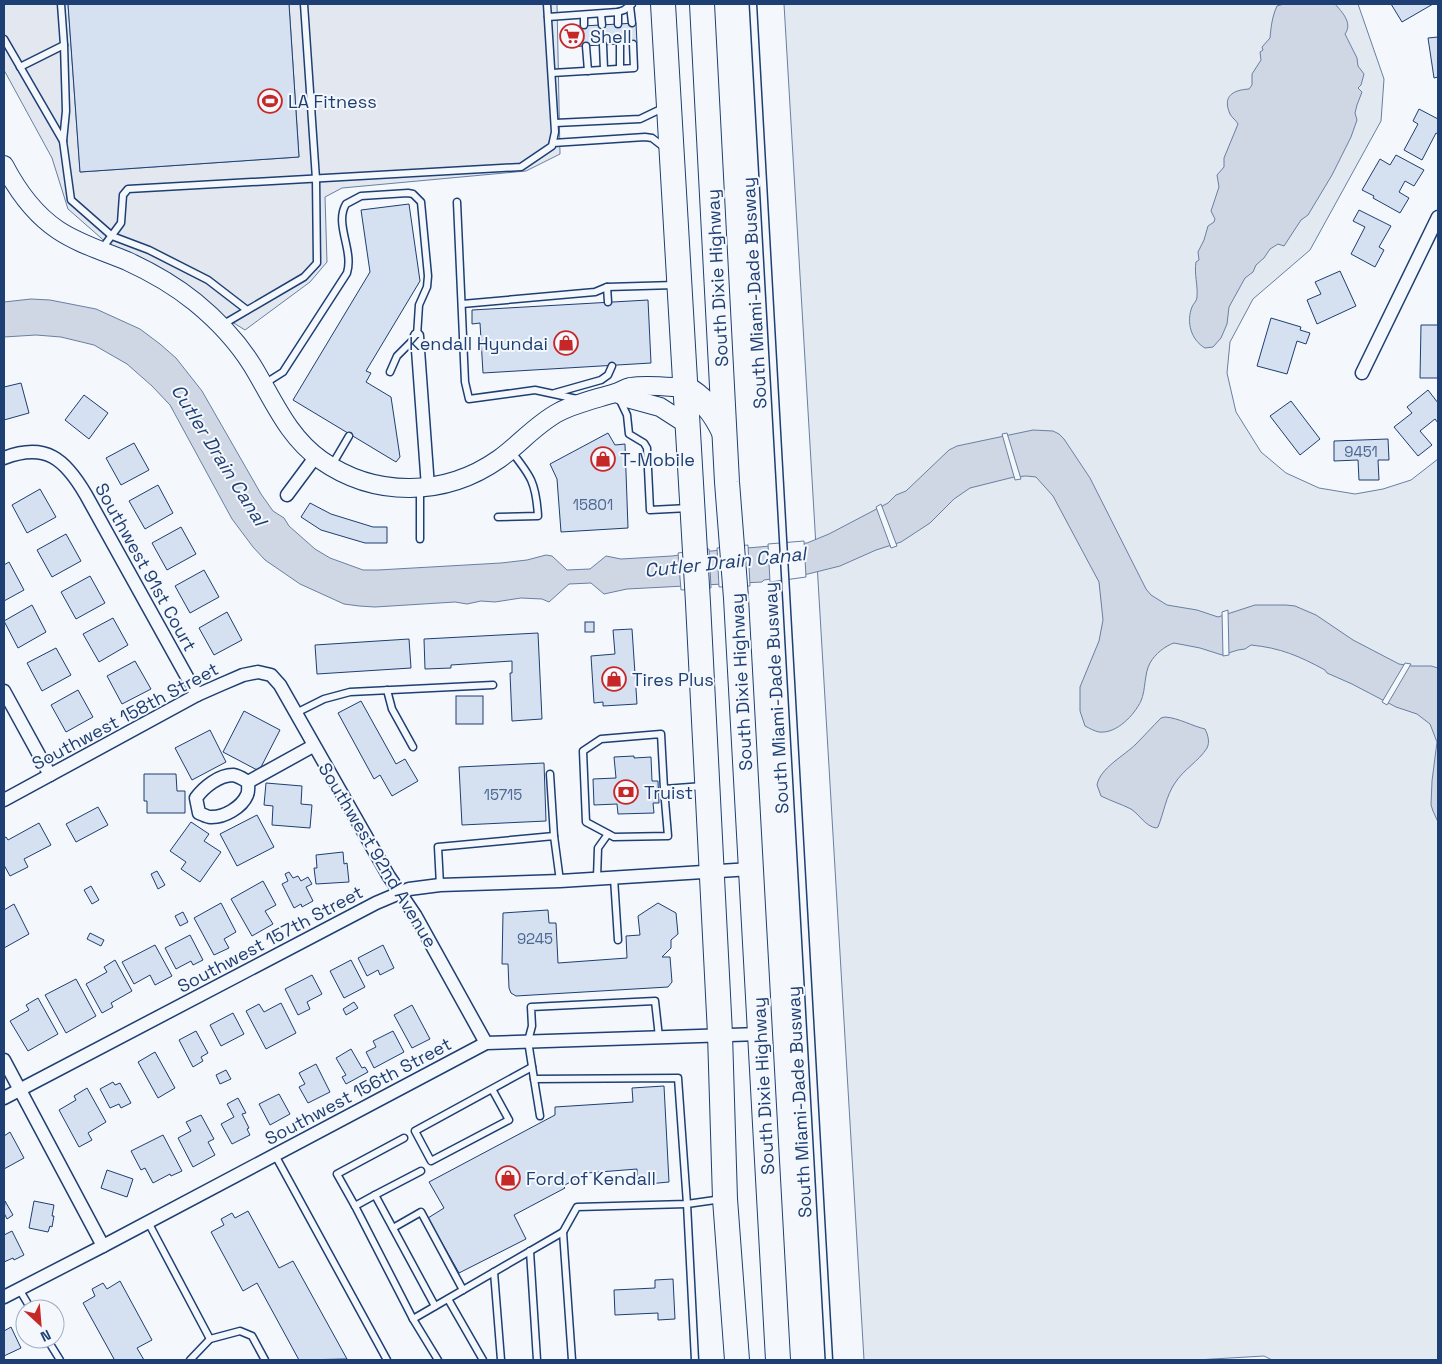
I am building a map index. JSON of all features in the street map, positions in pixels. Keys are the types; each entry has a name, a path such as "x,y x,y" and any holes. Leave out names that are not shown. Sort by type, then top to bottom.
{"highway":[{"path":"663,4 698,603 720,1034 725,1199 737,1360"},
{"name":"South Dixie Highway","path":"702,4 778,1360"},
{"path":"685,388 698,395 709,407 726,436"}],"street":[{"path":"4,165 20,192 44,219 72,238 101,252 138,266 162,279 193,300 221,326 242,350 291,431 305,447 331,466 358,479 380,486 424,488 448,483 473,474 494,462 534,428 560,411 617,393 628,387 685,388"},
{"path":"1362,373 1438,216"},
{"path":"417,336 424,488"},
{"path":"617,393 660,407 688,425"},
{"name":"Southwest 91st Court","path":"4,458 23,452 45,453 59,461 70,472 83,490 197,695"},
{"path":"287,495 316,456"},
{"name":"Southwest 158th Street","path":"4,800 197,695 243,675 264,672"},
{"name":"Southwest 92nd Avenue","path":"264,672 275,678 399,893 415,915 486,1042"},
{"path":"4,691 50,775"},
{"path":"248,782 314,746"},
{"name":"Southwest 157th Street","path":"4,1098 409,889 440,885 560,881 751,870"},
{"name":"Southwest 156th Street","path":"4,1297 486,1042 760,1034"},
{"path":"4,1060 103,1246"}],"lane":[{"path":"62,4 66,111 63,141 71,200 112,236 149,250 208,280 248,310"},
{"path":"221,326 304,277 317,263 316,179 304,4"},
{"path":"101,252 121,223 122,195 128,189 521,167 539,156 552,146 553,143 555,124 547,4"},
{"name":"South Miami-Dade Busway","path":"753,4 828,1360"},
{"path":"548,18 618,12 631,5 632,23"},
{"path":"618,12 618,24"},
{"path":"600,14 602,25"},
{"path":"584,15 584,26"},
{"path":"4,39 63,141"},
{"path":"620,44 620,68"},
{"path":"552,73 634,68 633,44"},
{"path":"20,67 64,45"},
{"path":"603,45 604,70"},
{"path":"586,46 588,71"},
{"path":"555,124 640,119 668,104"},
{"path":"553,143 652,138 660,142 671,154"},
{"path":"263,385 283,372 345,278 349,268 349,260 341,215 346,204 361,196 408,193 414,194 421,202 428,276 427,287 419,305 417,336 397,356 390,372"},
{"path":"457,202 466,382 469,399 535,390 585,402"},
{"path":"462,304 595,292 607,288 679,285"},
{"path":"607,288 608,302"},
{"path":"553,394 601,380 608,375 612,366"},
{"path":"617,393 627,415 629,434 644,443 646,448 650,510 692,508"},
{"path":"331,466 349,436"},
{"path":"498,517 538,516 537,494 532,481 510,450"},
{"path":"420,539 424,488"},
{"path":"296,713 324,699 350,692 494,685"},
{"path":"386,690 392,709 413,747"},
{"path":"661,734 664,789 668,836 614,837 586,822 583,751 601,739 661,734"},
{"path":"550,774 554,836 560,881"},
{"path":"664,789 707,786"},
{"path":"596,878 598,848 608,834"},
{"path":"440,885 438,847 554,836"},
{"path":"614,878 618,940"},
{"path":"540,1116 528,1041 532,1026 531,1007 656,1001 659,1037"},
{"path":"492,1089 508,1120 431,1161 415,1131 532,1067"},
{"path":"534,1079 678,1078 695,1360"},
{"path":"404,1138 337,1174 413,1319 438,1360"},
{"path":"275,1155 387,1360"},
{"path":"354,1206 421,1171"},
{"path":"375,1195 434,1306"},
{"path":"413,1319 563,1232 577,1207 687,1204 725,1199"},
{"path":"393,1228 421,1212 463,1290"},
{"path":"148,1222 210,1339"},
{"path":"563,1232 572,1360"},
{"path":"530,1251 538,1360"},
{"path":"494,1272 501,1360"},
{"path":"19,1289 24,1299"},
{"path":"448,1299 483,1360"},
{"path":"190,1360 210,1339 240,1331 252,1336 264,1360"},
{"path":"54,1349 60,1360"}],"shaded area":[{"path":"4,4 68,4 80,172 299,157 289,4 557,4 560,154 526,171 342,188 325,197 327,262 310,282 245,330 109,245 68,209 52,158 4,70"},
{"path":"784,4 1358,4 1384,79 1381,121 1310,250 1253,299 1230,342 1227,373 1236,412 1261,452 1286,473 1319,488 1355,494 1383,489 1411,480 1438,459 1438,1360 1272,1360 1264,1356 1196,1360 864,1360"}],"water":[{"path":"1284,4 1335,4 1343,14 1348,26 1345,34 1357,58 1358,66 1364,74 1361,85 1358,88 1362,92 1355,113 1357,120 1351,137 1332,175 1308,215 1301,220 1284,246 1278,244 1270,249 1256,265 1253,272 1245,278 1229,307 1227,324 1221,338 1213,347 1205,348 1200,345 1193,335 1190,313 1197,298 1196,262 1199,260 1198,252 1208,226 1215,219 1211,211 1219,187 1217,175 1224,167 1224,158 1238,124 1230,114 1227,103 1228,98 1238,91 1249,89 1252,85 1252,74 1261,60 1260,52 1270,38 1275,10 1277,6"},
{"name":"Cutler Drain Canal","path":"31,299 50,300 96,309 140,329 160,344 176,358 202,391 261,494 273,511 284,518 289,526 315,549 330,558 363,570 501,563 527,560 546,555 552,556 567,570 590,569 606,556 621,559 672,556 807,543 829,534 888,503 896,495 906,491 949,450 957,446 1033,430 1053,431 1064,439 1090,478 1146,589 1151,595 1167,605 1197,610 1218,617 1255,605 1295,606 1316,615 1353,640 1399,664 1438,668 1438,822 1431,805 1437,742 1430,724 1417,714 1396,707 1290,653 1251,645 1245,649 1222,655 1174,643 1160,651 1150,663 1141,701 1124,723 1106,732 1097,732 1085,726 1080,711 1080,687 1099,641 1103,620 1099,582 1053,496 1036,477 1014,477 970,488 954,499 930,523 901,542 876,550 840,566 808,574 764,580 762,582 627,589 604,594 591,583 569,584 549,602 542,599 521,598 467,604 455,602 375,607 344,604 300,584 265,560 253,547 232,519 170,405 127,364 94,345 61,337 36,335 4,337 4,302"},
{"path":"1165,717 1205,729 1208,743 1204,753 1175,783 1156,828 1146,823 1131,809 1101,796 1097,785 1107,768 1136,744 1161,718"}],"pier":[{"path":"1007,433 1021,479 1015,480 1002,434"},
{"path":"881,504 897,546 891,548 876,507"},
{"path":"804,541 806,577 770,582 768,544"},
{"path":"748,545 750,586 719,587 717,548"},
{"path":"709,549 711,588 681,590 678,553"},
{"path":"1228,610 1229,655 1223,656 1222,612"},
{"path":"1405,663 1411,664 1387,705 1382,702"}],"building":[{"path":"68,4 289,4 299,157 80,172"},
{"path":"1391,4 1433,4 1402,22"},
{"name":"Shell","path":"636,23 637,43 566,47 565,27"},
{"path":"1438,37 1438,77 1434,78 1428,38"},
{"path":"1419,109 1438,119 1438,134 1436,133 1422,160 1404,150 1418,124 1413,121"},
{"path":"1396,155 1424,170 1414,186 1405,181 1399,192 1409,198 1400,213 1362,190 1380,159 1390,165"},
{"path":"409,204 420,281 366,371 371,373 366,382 391,397 400,457 396,462 293,400 370,272 361,210"},
{"path":"1359,210 1391,226 1379,247 1384,250 1375,267 1351,254 1365,227 1353,221"},
{"path":"1340,271 1356,306 1317,324 1307,300 1321,294 1315,282"},
{"name":"Kendall Hyundai","path":"648,300 651,363 483,373 480,323 472,324 472,310"},
{"path":"1271,318 1301,327 1300,330 1310,333 1306,344 1297,341 1287,374 1257,366"},
{"path":"1421,325 1438,325 1438,378 1420,378"},
{"path":"21,383 29,413 4,420 4,387"},
{"path":"1428,390 1438,403 1438,423 1435,419 1420,431 1432,445 1418,456 1394,427 1412,413 1407,407"},
{"path":"84,395 108,413 89,439 65,420"},
{"path":"1291,401 1320,439 1300,455 1270,416"},
{"path":"608,433 615,445 625,444 628,528 561,532 557,479 550,464"},
{"path":"1388,439 1389,460 1378,460 1379,480 1359,480 1358,460 1334,461 1334,441"},
{"path":"134,443 149,470 121,485 106,458"},
{"path":"158,485 173,513 145,529 129,501"},
{"path":"40,489 56,517 27,533 12,505"},
{"path":"310,503 331,514 373,527 387,527 387,543 365,543 321,530 301,517"},
{"path":"181,527 196,554 167,570 152,543"},
{"path":"66,534 81,561 52,577 37,550"},
{"path":"9,562 24,590 4,601 4,565"},
{"path":"204,570 219,597 190,613 175,586"},
{"path":"90,576 105,603 76,619 61,592"},
{"path":"32,605 46,632 18,648 4,621"},
{"path":"227,612 242,640 214,655 199,628"},
{"path":"113,618 128,645 99,662 83,634"},
{"path":"585,622 594,622 594,632 585,632"},
{"name":"Tires Plus","path":"632,629 637,704 603,706 603,702 594,703 591,656 615,654 613,630"},
{"path":"538,633 542,719 512,721 510,673 512,673 512,661 451,665 451,668 425,669 424,639"},
{"path":"409,639 411,668 317,674 315,645"},
{"path":"56,648 71,675 42,691 27,663"},
{"path":"135,661 151,689 122,704 107,676"},
{"path":"78,690 93,717 66,732 51,705"},
{"path":"456,696 483,696 483,724 456,724"},
{"path":"361,701 396,764 405,759 418,781 392,796 380,775 374,779 338,713"},
{"path":"244,711 280,730 259,771 223,752"},
{"path":"210,730 226,762 192,780 175,748"},
{"name":"Truist","path":"634,756 634,758 651,757 652,781 658,781 659,803 653,803 654,813 618,814 617,804 594,805 593,779 616,778 614,757"},
{"path":"544,763 546,821 462,825 459,767"},
{"path":"144,774 176,774 177,791 185,791 185,813 147,813 147,801 144,801"},
{"path":"266,783 302,786 301,804 312,805 310,828 272,825 273,806 264,805"},
{"path":"98,807 108,825 76,842 66,824"},
{"path":"257,815 274,847 237,866 220,834"},
{"path":"191,822 209,834 204,841 221,852 200,882 181,869 186,862 170,851"},
{"path":"39,823 51,845 24,859 28,867 10,876 4,865 4,838 6,837 8,840"},
{"path":"343,852 344,864 347,863 349,882 316,884 314,868 317,868 316,855"},
{"path":"157,871 165,885 158,889 151,874"},
{"path":"289,872 293,878 298,876 301,881 308,877 312,884 306,887 313,901 302,907 301,904 294,908 282,884 288,881 285,874"},
{"path":"263,881 276,905 265,911 273,924 252,936 231,899"},
{"path":"91,886 99,900 92,904 84,890"},
{"path":"221,903 236,932 224,939 229,948 214,955 194,918"},
{"path":"658,903 676,913 678,934 671,940 671,948 662,957 670,957 672,982 668,987 516,996 511,993 508,964 502,964 503,913 548,910 549,923 556,923 558,963 627,958 626,936 640,935 638,916"},
{"path":"14,904 29,934 4,948 4,910"},
{"path":"183,912 188,922 180,926 175,916"},
{"path":"90,933 104,940 101,946 87,939"},
{"path":"190,935 203,960 193,965 191,961 176,969 165,948"},
{"path":"155,945 172,976 155,985 150,975 134,984 122,962"},
{"path":"383,945 394,968 380,975 378,970 367,976 358,958"},
{"path":"115,960 132,991 111,1003 113,1007 102,1013 86,984 107,972 104,967"},
{"path":"351,960 365,987 344,998 330,971"},
{"path":"312,975 322,994 307,1002 310,1009 298,1015 285,989"},
{"path":"76,979 96,1016 66,1033 45,995"},
{"path":"38,998 58,1034 28,1051 10,1021 29,1010 26,1005"},
{"path":"354,1002 358,1008 346,1015 343,1009"},
{"path":"281,1003 296,1033 266,1049 246,1011 259,1004 264,1012"},
{"path":"412,1005 430,1039 412,1048 394,1015"},
{"path":"233,1013 244,1034 221,1046 210,1025"},
{"path":"196,1031 208,1053 201,1057 203,1061 193,1067 179,1040"},
{"path":"393,1031 404,1052 374,1068 366,1052 376,1047 373,1041"},
{"path":"351,1049 362,1068 365,1067 368,1072 346,1084 342,1077 346,1075 336,1058"},
{"path":"155,1052 175,1088 158,1098 138,1062"},
{"path":"316,1064 330,1092 308,1103 299,1087 305,1084 299,1073"},
{"path":"226,1070 231,1079 220,1084 216,1075"},
{"path":"113,1082 115,1085 120,1083 131,1103 121,1108 119,1104 110,1108 100,1089"},
{"name":"Ford of Kendall","path":"664,1086 669,1182 637,1185 637,1169 587,1173 563,1186 565,1188 514,1215 526,1239 459,1273 428,1218 444,1208 429,1182 555,1115 555,1107 633,1102 632,1088"},
{"path":"87,1088 106,1122 88,1133 92,1140 79,1147 59,1110 76,1100 74,1096"},
{"path":"279,1094 290,1114 270,1125 259,1104"},
{"path":"238,1098 246,1113 242,1114 249,1128 247,1129 250,1135 232,1144 221,1124 234,1117 227,1104"},
{"path":"201,1115 214,1139 208,1142 215,1155 193,1167 178,1138 191,1131 186,1122"},
{"path":"10,1132 24,1158 4,1169 4,1136"},
{"path":"163,1135 182,1171 171,1176 170,1174 153,1183 145,1168 141,1170 131,1151"},
{"path":"107,1170 133,1179 127,1197 101,1188"},
{"path":"5,1201 13,1215 7,1219 4,1213"},
{"path":"34,1201 54,1205 52,1227 50,1226 48,1232 29,1228"},
{"path":"248,1211 279,1268 293,1261 347,1359 299,1360 257,1283 243,1291 211,1232 224,1225 221,1219 232,1213 235,1218"},
{"path":"12,1231 24,1255 4,1262 4,1235"},
{"path":"673,1279 675,1319 658,1320 658,1313 615,1315 614,1290 655,1288 655,1280"},
{"path":"120,1281 152,1340 137,1348 144,1360 111,1360 114,1359 83,1303 95,1296 92,1289 103,1283 107,1289"},
{"path":"11,1327 15,1335 15,1349 19,1349 4,1356 4,1331"}],"place":[{"name":"Shell","path":"572,36"},
{"name":"LA Fitness","path":"270,101"},
{"name":"Kendall Hyundai","path":"566,343"},
{"name":"T-Mobile","path":"603,459"},
{"name":"Tires Plus","path":"614,679"},
{"name":"Truist","path":"626,792"},
{"name":"Ford of Kendall","path":"508,1178"}]}
